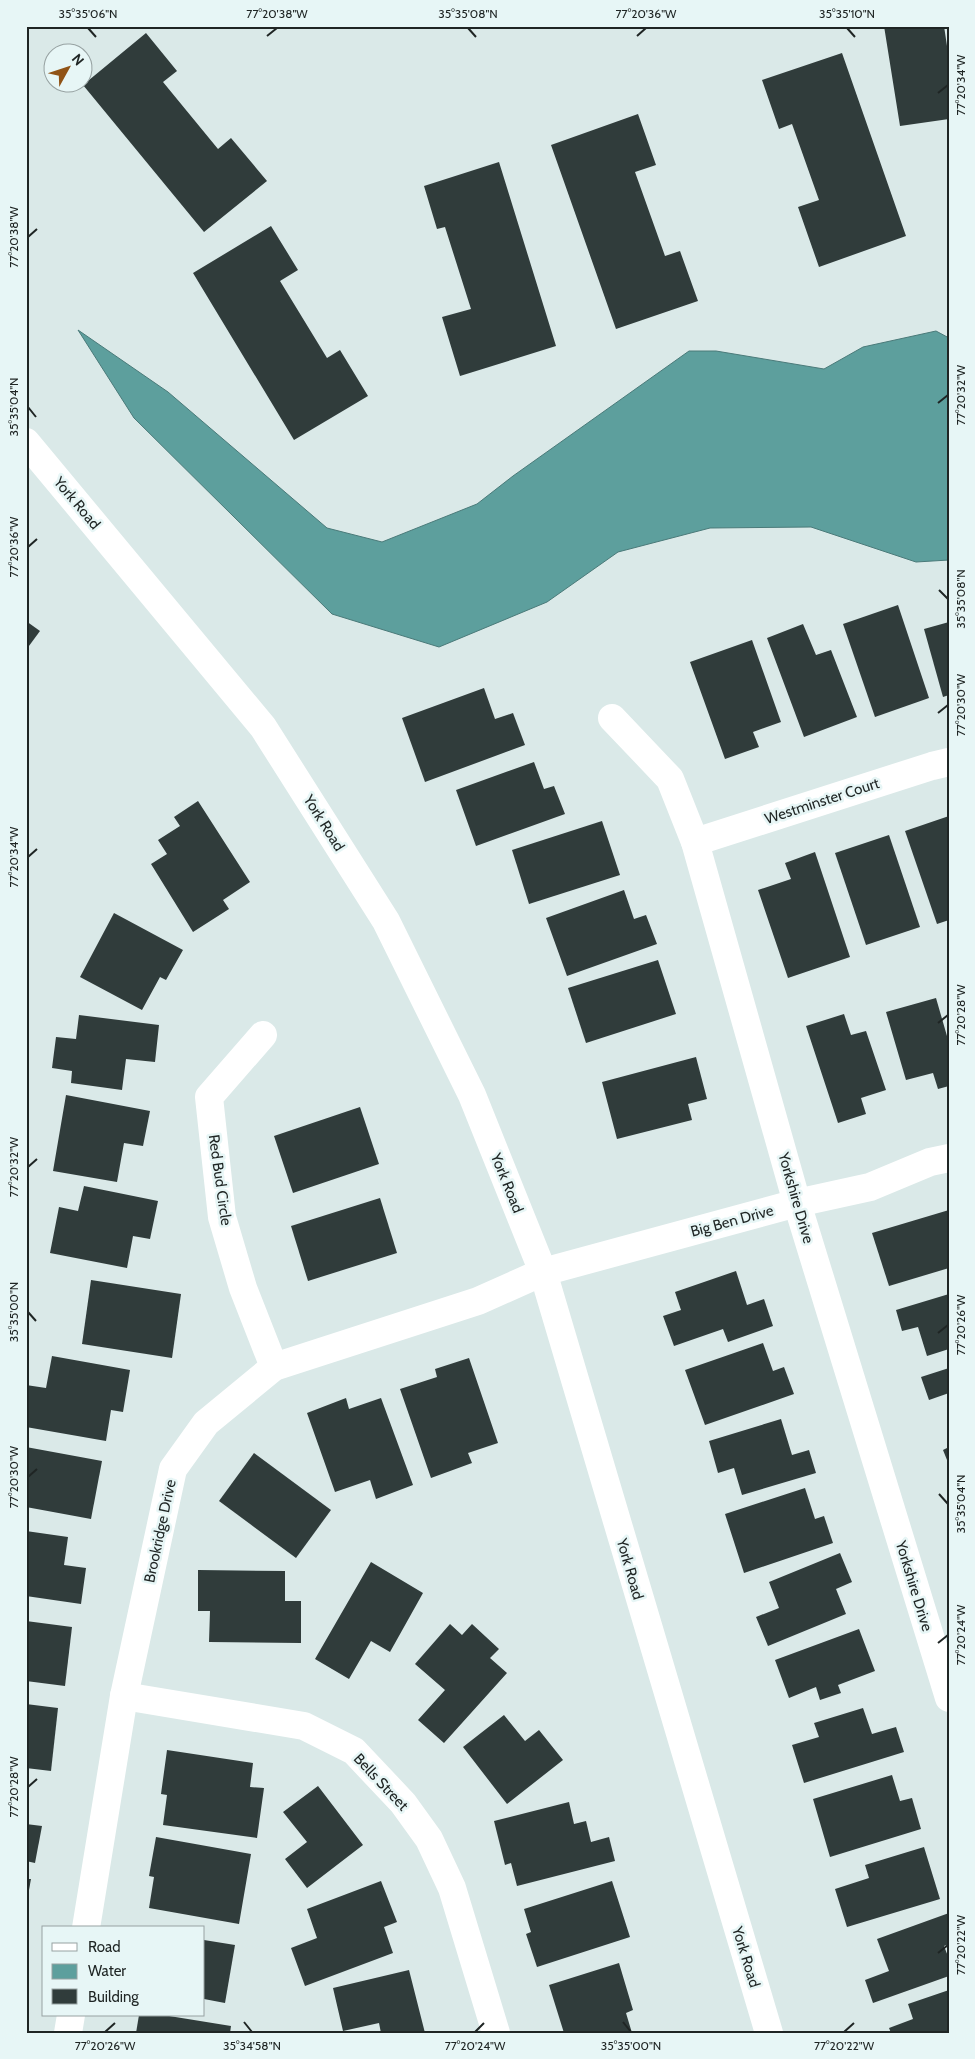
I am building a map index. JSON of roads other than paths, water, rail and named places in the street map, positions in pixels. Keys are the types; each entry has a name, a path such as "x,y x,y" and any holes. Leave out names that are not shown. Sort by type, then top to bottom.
{"street":[{"name":"York Road","path":"26,442 263,727 386,921 472,1095 543,1272 769,2033"},
{"name":"Yorkshire Drive","path":"612,718 670,779 695,842 797,1203 949,1698"},
{"name":"Westminster Court","path":"695,842 949,762"},
{"name":"Red Bud Circle","path":"262,1034 209,1097 222,1217 243,1288 274,1367"},
{"name":"Big Ben Drive","path":"543,1272 797,1203 870,1187 930,1162 949,1158"},
{"name":"Brookridge Drive","path":"86,1926 124,1696 173,1469 206,1423 274,1367 478,1302 543,1272"},
{"name":"Bells Street","path":"124,1696 304,1726 354,1751 403,1803 429,1839 452,1888 496,2033"},
{"path":"68,2033 71,2016"}],"water":[{"path":"78,330 168,392 327,528 382,542 477,504 513,476 689,351 716,351 824,369 863,347 936,331 949,338 949,560 916,562 811,527 710,528 618,552 547,602 439,647 332,614 134,418"}]}
